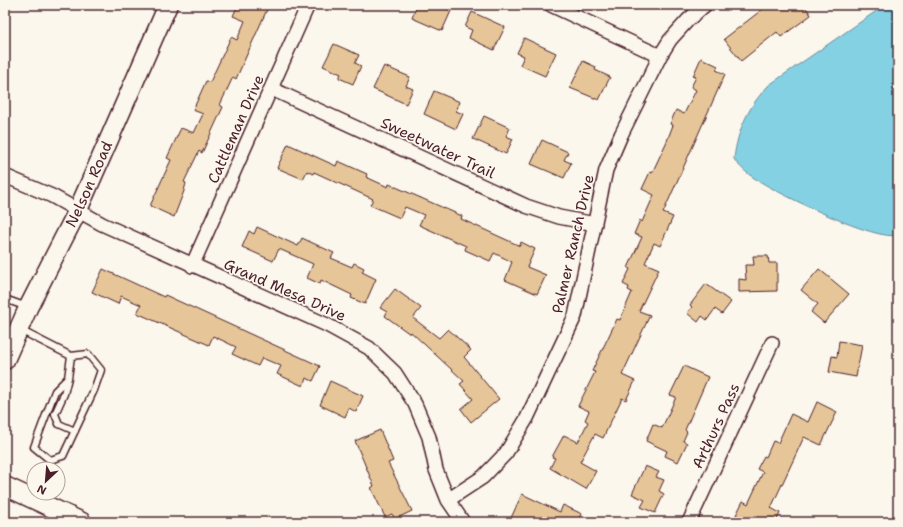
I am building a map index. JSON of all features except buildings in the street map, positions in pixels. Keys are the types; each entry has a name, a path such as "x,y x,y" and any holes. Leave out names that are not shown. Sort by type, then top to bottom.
{"street":[{"name":"Nelson Road","path":"5,360 28,308 78,210 168,5"},
{"name":"Cattleman Drive","path":"192,266 272,89 308,5"},
{"path":"551,5 660,56"},
{"name":"Palmer Ranch Drive","path":"448,500 483,477 506,453 527,418 575,316 606,170 660,56 670,40 688,20 705,5"},
{"name":"Sweetwater Trail","path":"272,89 526,206 559,217 595,224"},
{"name":"Grand Mesa Drive","path":"5,176 52,196 102,224 192,266 327,325 369,348 395,373 415,404 429,438 436,470 448,500 464,522"},
{"name":"Arthurs Pass","path":"689,522 772,343"},
{"path":"5,486 82,522"}],"lane":[{"path":"5,299 28,308"},
{"path":"19,330 71,356 88,354 101,370 94,390 63,456 50,460 34,447 55,392 68,378"},
{"path":"71,356 64,394 55,414 59,424 75,431"}],"water":[{"path":"885,5 898,5 898,235 887,235 850,225 807,206 756,179 742,169 734,159 738,138 745,119 756,101 769,85"}]}
